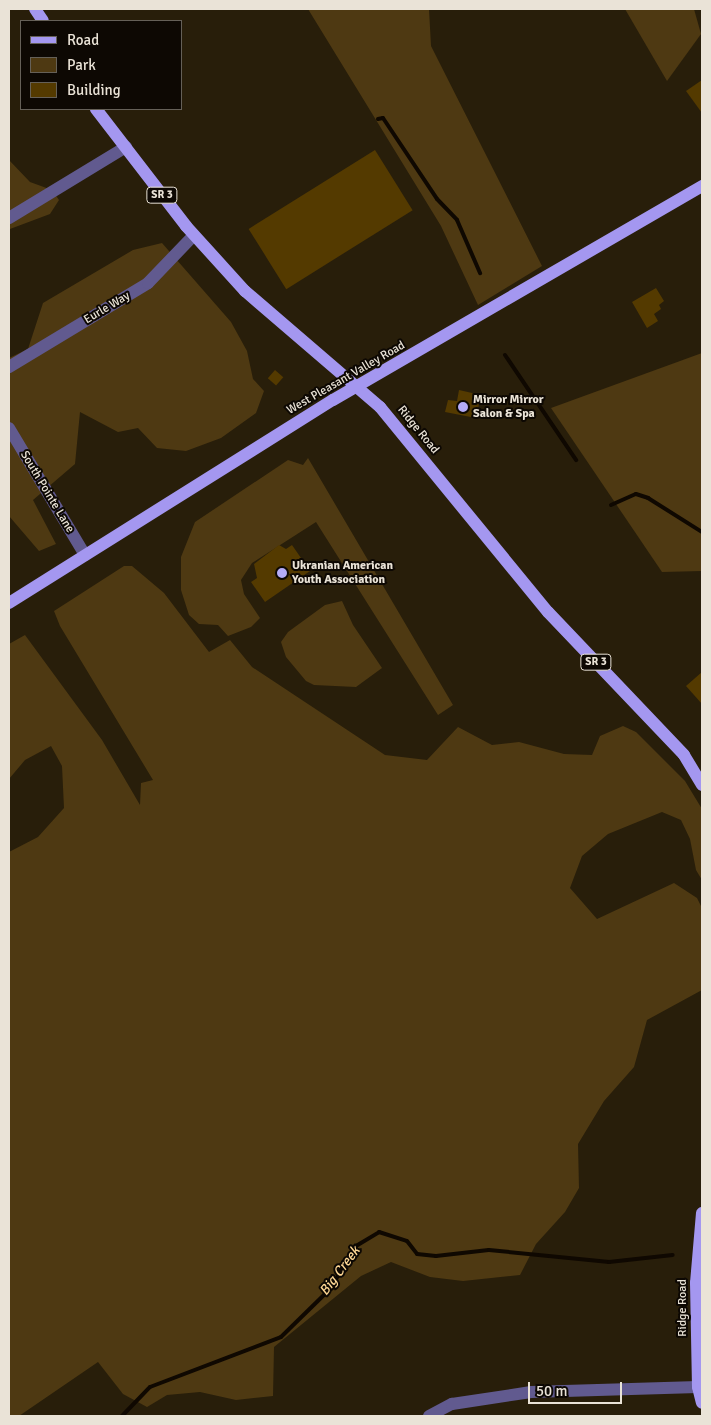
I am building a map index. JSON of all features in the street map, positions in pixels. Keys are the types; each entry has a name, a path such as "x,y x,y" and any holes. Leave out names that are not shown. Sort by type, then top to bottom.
{"main road":[{"path":"35,9 42,20"},
{"name":"Ridge Road","path":"97,110 194,235 245,291 359,385 380,406 548,612 684,755 702,785"},
{"name":"West Pleasant Valley Road","path":"9,604 359,385 702,186"},
{"name":"Ridge Road","path":"702,1213 696,1283 698,1387 702,1402"}],"street":[{"path":"9,218 126,147"},
{"name":"Eurle Way","path":"9,367 148,283 194,235"},
{"name":"South Pointe Lane","path":"9,428 85,555"},
{"path":"430,1416 452,1404 531,1392 698,1387"}],"green space":[{"path":"308,9 429,9 431,46 542,266 478,305 441,226"},
{"path":"625,9 694,9 701,34 667,81"},
{"path":"9,160 30,182 52,190 59,200 50,214 10,229"},
{"path":"162,243 231,322 247,351 253,379 264,391 256,413 221,438 186,451 157,448 138,428 118,432 80,412 75,464 33,500 56,544 39,551 9,516 9,358 28,349 43,303 133,250"},
{"path":"702,353 702,571 662,572 551,408"},
{"path":"308,458 453,705 438,715 316,522 252,563 241,580 244,594 260,618 251,627 228,636 218,625 199,624 189,615 181,590 181,557 195,522 288,460 303,465"},
{"path":"124,566 132,566 164,593 209,652 230,640 252,667 385,755 427,760 458,727 492,745 519,742 564,754 592,755 600,736 623,726 636,732 685,781 702,809 702,880 696,870 690,839 681,820 662,812 608,834 582,856 570,888 597,919 674,883 697,898 702,908 702,990 647,1020 634,1067 604,1101 578,1144 579,1188 565,1212 536,1244 520,1275 463,1281 430,1277 391,1262 361,1276 274,1347 273,1396 236,1400 200,1392 167,1395 147,1407 123,1394 98,1362 19,1416 9,1416 9,852 38,837 64,808 62,766 51,746 25,760 9,779 9,644 25,635 102,740 140,805 141,783 153,780 60,626 54,611"},
{"path":"342,601 353,625 382,668 356,687 314,685 306,681 286,657 281,642 288,632 325,605"}],"building":[{"path":"702,80 702,113 686,91"},
{"path":"375,150 413,210 286,289 249,229"},
{"path":"656,288 664,301 659,305 661,309 654,314 658,321 647,328 632,302"},
{"path":"275,370 283,377 276,386 268,378"},
{"name":"Mirror Mirror Salon & Spa","path":"459,390 481,395 476,418 445,412 448,400 457,401"},
{"name":"Ukranian American Youth Association","path":"279,545 286,549 292,545 310,571 265,602 251,582 257,578 254,564"},
{"path":"702,672 702,704 686,686"}],"waterway":[{"path":"378,119 383,118 437,199 457,220 480,273"},
{"path":"505,355 576,460"},
{"path":"611,505 636,494 648,498 702,532"},
{"name":"Big Creek","path":"122,1416 150,1387 281,1337 330,1289 356,1246 379,1232 407,1241 417,1254 436,1256 489,1250 609,1262 673,1255"}],"place":[{"name":"Mirror Mirror Salon & Spa","path":"463,407"},
{"name":"Ukranian American Youth Association","path":"282,573"}]}
